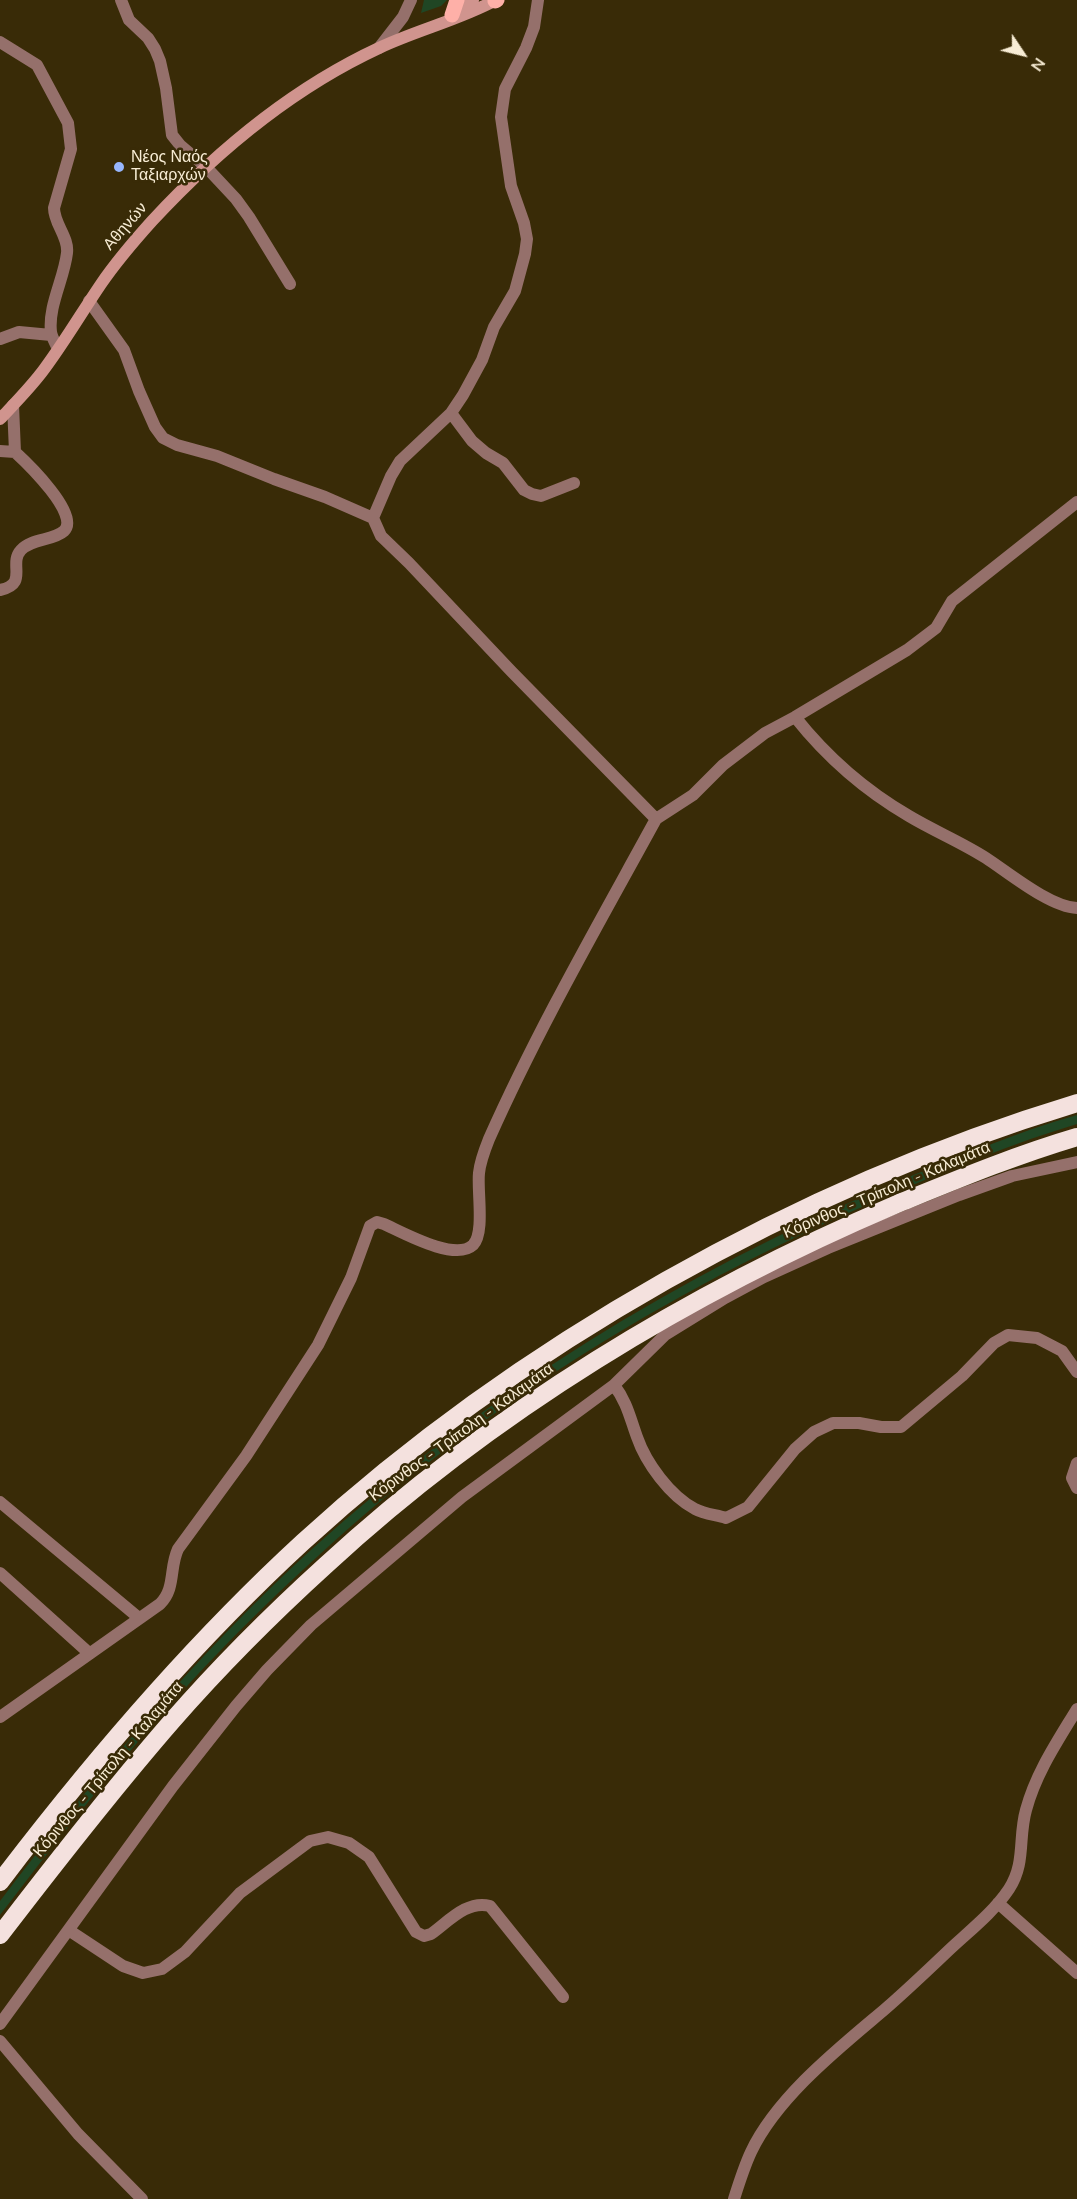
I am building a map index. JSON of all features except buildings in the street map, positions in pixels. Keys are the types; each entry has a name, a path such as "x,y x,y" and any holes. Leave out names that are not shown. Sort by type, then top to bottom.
{"highway":[{"name":"Κόρινθος - Τρίπολη - Καλαμάτα","path":"0,1882 142,1707 244,1599 358,1493 480,1400 600,1320 687,1269 765,1228 930,1155 992,1131 1077,1103"},
{"name":"Κόρινθος - Τρίπολη - Καλαμάτα","path":"0,1935 173,1720 267,1621 379,1518 496,1428 617,1347 779,1258 944,1185 1004,1161 1077,1137"}],"main road":[{"path":"452,15 457,0"},
{"path":"437,24 473,0"},
{"path":"437,24 496,0"},
{"name":"Αθηνών","path":"0,418 33,384 112,269 150,224 207,168 300,93 332,72 379,48 437,24"}],"street":[{"path":"121,0 129,20 148,38 158,55 166,88 172,135 207,168 249,217 290,284"},
{"path":"379,48 403,17 411,0"},
{"path":"373,518 400,461 452,413 472,379 494,327 515,291 527,238 511,186 501,117 505,89 534,27 538,0"},
{"path":"0,42 38,65 68,123 71,149 54,208 54,216 67,251 51,321 51,335 58,349"},
{"path":"89,301 124,350 139,391 155,427 163,438 325,497 373,518 381,536 656,819"},
{"path":"0,339 20,332 51,335"},
{"path":"0,590 15,582 18,574 16,559 21,550 28,544 64,531 68,525 67,518 46,483 15,452 13,405"},
{"path":"452,413 472,441 503,463 524,490 541,496 574,483"},
{"path":"0,452 15,452"},
{"path":"0,1717 160,1604 167,1596 172,1581 174,1559 184,1540 246,1456 318,1345 351,1278 370,1226 377,1222 384,1224 441,1248 464,1250 474,1244 480,1231 477,1189 479,1170 486,1145 519,1071 656,819 693,795 723,765 765,733 907,650 936,627 952,601 1077,502"},
{"path":"795,717 813,740 866,788 886,802 982,856 1058,905 1077,908"},
{"path":"0,2024 173,1786 267,1670 311,1625 462,1497 615,1385 665,1335 693,1316 764,1277 828,1248 959,1195 1012,1176 1077,1162"},
{"path":"615,1385 629,1409 637,1438 649,1461 667,1486 695,1509 726,1518 747,1507 795,1449 814,1432 833,1423 901,1427 962,1376 994,1343 1008,1335 1037,1338 1062,1351 1077,1372"},
{"path":"1077,1463 1072,1478 1077,1488"},
{"path":"0,1502 139,1618"},
{"path":"0,1574 89,1653"},
{"path":"734,2199 751,2150 795,2091 834,2051 908,1989 1009,1890 1017,1874 1021,1857 1025,1814 1031,1793 1042,1766 1077,1709"},
{"path":"69,1931 123,1966 143,1973 162,1969 185,1952 240,1893 310,1841 328,1838 350,1843 369,1857 416,1932 424,1936 431,1935 468,1906 480,1903 490,1906 563,1997"},
{"path":"998,1903 1077,1973"},
{"path":"0,2041 78,2134 142,2199"}],"green space":[{"path":"424,0 447,0 441,6 421,13"},
{"path":"1077,1115 1077,1124 937,1175 737,1266 589,1351 517,1398 448,1448 381,1501 317,1557 219,1652 121,1762 0,1915 0,1901 36,1854 148,1718 227,1631 312,1549 377,1493 445,1440 587,1342 660,1298 736,1257 892,1184 1007,1138"}],"place":[{"name":"Νέος Ναός Ταξιαρχών","path":"119,167"}]}
